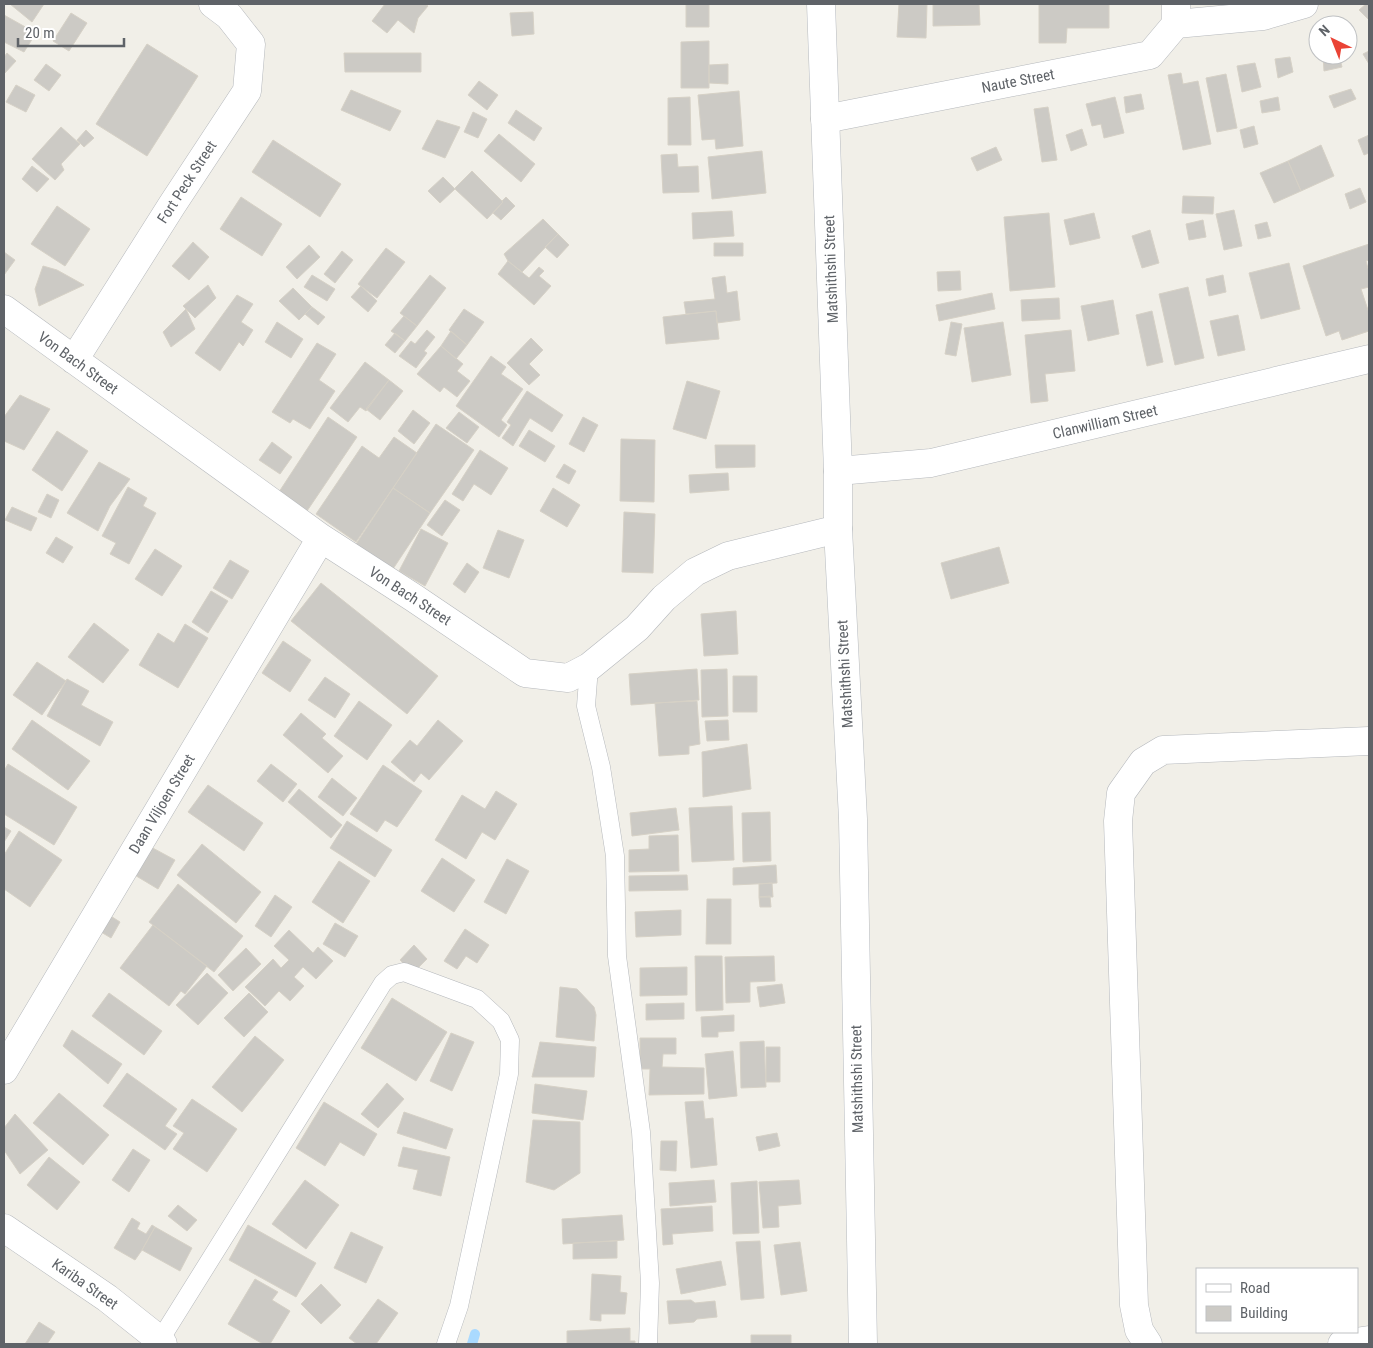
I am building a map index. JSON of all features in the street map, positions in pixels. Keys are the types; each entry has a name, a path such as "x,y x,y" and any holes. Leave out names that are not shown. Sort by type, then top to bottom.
{"street":[{"name":"Fort Peck Street","path":"74,360 247,91 250,44 229,16 213,4"},
{"name":"Matshithshi Street","path":"822,4 838,471 838,530 853,819 862,1344"},
{"path":"1176,14 1263,16 1304,4"},
{"name":"Naute Street","path":"826,119 1150,55 1176,14"},
{"name":"Von Bach Street","path":"4,308 321,538 525,672 568,678 589,667 637,628 664,598 695,572 728,556 838,530"},
{"name":"Clanwilliam Street","path":"838,471 931,463 1369,359"},
{"name":"Daan Viljoen Street","path":"4,1070 321,538"},
{"path":"1148,1344 1139,1330 1134,1304 1118,821 1121,794 1143,762 1163,750 1195,747 1369,741"},
{"name":"Kariba Street","path":"4,1228 106,1298 162,1342"},
{"path":"1342,1344 1369,1340"}],"lane":[{"path":"589,667 586,706 601,766 615,856 617,956 641,1132 650,1283 648,1344"},
{"path":"162,1342 383,983 392,975 404,972 477,999 501,1021 510,1040 510,1074 459,1306 446,1344"}],"building":[{"path":"10,4 44,4 32,22"},
{"path":"385,4 425,4 428,6 418,18 414,33 398,20 387,33 372,21"},
{"path":"686,4 709,4 709,27 686,27"},
{"path":"899,4 927,4 926,38 897,37"},
{"path":"933,4 979,4 980,25 933,26"},
{"path":"1039,4 1109,4 1109,28 1067,28 1066,43 1039,43"},
{"path":"1366,4 1369,4 1369,20 1359,10"},
{"path":"533,12 534,34 512,36 510,13"},
{"path":"71,13 87,23 69,51 53,41"},
{"path":"4,15 36,33 24,52 4,42"},
{"path":"709,41 709,88 681,88 681,42"},
{"path":"147,44 198,76 147,156 96,124"},
{"path":"1369,51 1369,64 1363,54"},
{"path":"7,53 16,61 4,74 4,57"},
{"path":"344,53 421,53 421,72 345,72"},
{"path":"1290,57 1293,72 1278,78 1275,59"},
{"path":"1255,63 1261,87 1242,92 1237,66"},
{"path":"46,64 61,75 49,91 34,80"},
{"path":"728,64 728,84 709,83 709,65"},
{"path":"1324,65 1342,65 1342,67 1324,71"},
{"path":"1181,73 1183,84 1198,81 1211,144 1183,150 1168,75"},
{"path":"1226,74 1237,128 1217,132 1206,78"},
{"path":"479,81 498,95 487,110 468,95"},
{"path":"16,85 35,95 26,112 6,102"},
{"path":"1351,89 1356,99 1334,108 1329,96"},
{"path":"351,90 401,111 390,131 341,110"},
{"path":"739,91 743,146 716,149 715,139 702,140 698,95"},
{"path":"1141,94 1144,109 1126,113 1124,97"},
{"path":"690,97 691,145 668,145 668,98"},
{"path":"1115,97 1124,133 1104,138 1101,124 1092,126 1086,104"},
{"path":"1278,97 1280,110 1262,113 1260,101"},
{"path":"1048,107 1057,160 1042,162 1034,109"},
{"path":"516,110 542,128 534,141 508,123"},
{"path":"473,112 487,119 478,138 464,132"},
{"path":"437,120 460,127 445,158 422,149"},
{"path":"1254,126 1258,144 1244,148 1240,130"},
{"path":"61,127 80,144 61,164 64,170 55,180 32,159"},
{"path":"1082,129 1087,145 1071,151 1066,135"},
{"path":"86,130 94,138 84,147 77,140"},
{"path":"499,134 535,164 521,182 484,151"},
{"path":"1369,135 1369,153 1364,155 1358,140"},
{"path":"273,140 341,184 320,217 252,172"},
{"path":"1321,145 1334,176 1301,191 1288,161"},
{"path":"996,147 1002,160 977,171 971,158"},
{"path":"762,151 766,193 712,199 708,157"},
{"path":"677,154 678,167 698,166 699,192 663,193 661,155"},
{"path":"1288,161 1301,191 1274,203 1260,173"},
{"path":"32,166 49,179 37,192 22,179"},
{"path":"472,171 503,202 487,219 455,189"},
{"path":"443,177 455,189 440,203 428,191"},
{"path":"1360,188 1366,202 1350,209 1345,194"},
{"path":"1183,196 1214,197 1213,214 1182,213"},
{"path":"241,197 282,224 262,256 220,229"},
{"path":"506,197 515,206 501,220 493,213"},
{"path":"57,206 90,229 65,266 31,244"},
{"path":"1234,210 1242,246 1224,250 1216,214"},
{"path":"732,211 734,236 693,239 692,213"},
{"path":"1049,213 1055,287 1010,291 1004,217"},
{"path":"1094,213 1100,238 1070,245 1064,220"},
{"path":"543,219 558,234 522,272 508,261 504,254"},
{"path":"1203,220 1206,237 1189,240 1186,224"},
{"path":"1267,222 1271,236 1258,239 1255,225"},
{"path":"1150,230 1159,263 1142,268 1132,236"},
{"path":"558,234 569,245 557,258 545,247"},
{"path":"193,242 209,257 189,280 172,266"},
{"path":"714,243 743,243 743,256 714,256"},
{"path":"1369,244 1369,260 1366,261 1369,272 1369,287 1361,289 1369,313 1369,331 1342,340 1339,331 1326,336 1303,266"},
{"path":"309,245 320,257 297,279 286,267"},
{"path":"386,248 405,262 377,298 358,284"},
{"path":"342,251 353,260 335,283 324,274"},
{"path":"4,252 15,260 4,275"},
{"path":"508,261 529,278 539,267 544,271 539,276 551,286 534,305 498,274"},
{"path":"1289,263 1300,309 1261,319 1249,273"},
{"path":"43,266 57,270 84,285 39,306 35,289"},
{"path":"960,271 961,290 938,291 937,272"},
{"path":"312,275 335,289 327,301 304,287"},
{"path":"430,275 446,288 417,326 400,313"},
{"path":"1223,275 1226,292 1209,296 1206,279"},
{"path":"725,276 727,293 737,291 740,320 717,323 716,311 686,314 684,302 715,299 712,278"},
{"path":"208,285 216,298 195,318 183,306"},
{"path":"361,286 377,301 368,312 351,297"},
{"path":"1188,287 1204,358 1175,365 1159,294"},
{"path":"293,288 312,307 299,320 279,301"},
{"path":"992,293 995,309 939,321 936,305"},
{"path":"237,295 253,304 241,322 253,330 243,346 239,342 220,371 195,353"},
{"path":"1059,298 1060,319 1022,321 1021,300"},
{"path":"1113,300 1119,334 1088,341 1081,306"},
{"path":"312,307 325,317 318,325 305,314"},
{"path":"186,309 195,329 171,347 163,332"},
{"path":"464,309 484,322 467,345 449,330"},
{"path":"716,311 719,339 666,344 663,317"},
{"path":"1152,311 1163,362 1147,366 1136,315"},
{"path":"1238,315 1245,350 1218,356 1210,321"},
{"path":"404,316 417,326 405,341 391,331"},
{"path":"277,322 303,339 291,358 265,342"},
{"path":"951,322 962,324 956,356 945,354"},
{"path":"1003,322 1011,375 972,382 964,328"},
{"path":"427,330 435,337 424,351 427,353 416,368 399,356 411,341 415,344"},
{"path":"1071,330 1075,371 1045,374 1048,401 1031,403 1025,335"},
{"path":"451,331 467,345 456,359 441,346"},
{"path":"395,333 405,341 395,353 385,345"},
{"path":"531,338 543,350 529,364 540,375 529,385 507,363"},
{"path":"317,343 336,354 319,380 335,391 310,429 293,419 290,423 272,412"},
{"path":"441,346 463,364 457,371 470,381 457,397 444,387 440,392 417,374"},
{"path":"491,356 506,367 501,374 523,389 501,420 507,425 499,437 456,406"},
{"path":"365,362 389,380 366,411 360,407 348,422 330,408"},
{"path":"389,380 403,391 380,420 366,409"},
{"path":"687,381 720,391 706,439 673,429"},
{"path":"527,391 563,415 552,432 530,418 513,446 502,438 511,425 507,422"},
{"path":"20,395 50,409 24,450 4,441 4,417"},
{"path":"413,410 430,423 414,444 398,431"},
{"path":"459,412 479,427 467,443 446,428"},
{"path":"328,417 357,437 305,514 277,495"},
{"path":"583,417 598,425 584,452 569,444"},
{"path":"436,424 474,450 430,513 393,488"},
{"path":"529,430 555,446 545,462 519,446"},
{"path":"57,431 88,451 62,491 32,470"},
{"path":"394,437 417,453 356,542 316,514 362,446 379,458"},
{"path":"621,439 655,440 654,502 620,501"},
{"path":"272,442 292,457 280,474 259,460"},
{"path":"715,445 755,445 755,467 716,468"},
{"path":"480,450 508,468 491,495 474,484 463,501 452,494"},
{"path":"99,462 130,479 110,506 98,531 67,513"},
{"path":"564,464 576,471 569,484 556,477"},
{"path":"728,473 729,490 690,493 689,475"},
{"path":"128,487 147,498 143,506 156,513 129,564 110,554 116,543 102,536"},
{"path":"393,488 430,513 389,575 352,550"},
{"path":"553,488 580,505 567,527 540,511"},
{"path":"47,494 59,500 51,518 38,512"},
{"path":"445,500 460,510 442,536 427,525"},
{"path":"12,507 37,518 31,531 5,520"},
{"path":"624,512 655,514 653,573 622,572"},
{"path":"421,529 448,543 425,586 399,571"},
{"path":"498,530 524,540 509,578 483,568"},
{"path":"56,537 73,547 63,563 46,553"},
{"path":"999,547 1009,583 951,599 941,563"},
{"path":"155,549 182,566 162,596 135,579"},
{"path":"230,560 249,571 232,599 213,588"},
{"path":"467,563 479,572 465,593 453,584"},
{"path":"321,583 438,676 407,714 291,621"},
{"path":"211,591 228,601 208,633 192,622"},
{"path":"736,611 738,654 704,656 701,614"},
{"path":"94,623 129,650 103,683 68,657"},
{"path":"185,624 208,638 178,688 139,665 158,633 174,643"},
{"path":"283,641 311,660 290,692 262,673"},
{"path":"37,662 66,681 42,715 13,695"},
{"path":"697,669 699,700 631,705 629,674"},
{"path":"727,669 728,716 702,717 701,670"},
{"path":"733,676 757,676 757,712 733,712"},
{"path":"325,677 350,694 335,718 308,700"},
{"path":"67,679 89,691 81,705 113,722 100,746 47,716"},
{"path":"359,701 392,725 367,760 334,736"},
{"path":"697,701 700,744 689,746 689,754 659,756 655,703"},
{"path":"301,713 326,734 322,738 343,756 328,773 283,735"},
{"path":"32,720 90,761 68,790 12,749"},
{"path":"438,720 463,741 429,780 421,773 414,782 391,762 410,740 417,746"},
{"path":"728,720 729,740 707,741 705,721"},
{"path":"747,744 751,789 703,797 702,752"},
{"path":"8,764 77,807 54,845 4,814 4,771"},
{"path":"271,764 297,784 283,802 257,781"},
{"path":"383,765 422,791 397,827 385,820 377,832 350,814"},
{"path":"332,778 357,798 343,816 318,797"},
{"path":"208,785 263,823 244,851 188,812"},
{"path":"299,789 342,825 331,838 288,802"},
{"path":"496,791 517,804 495,840 482,832 466,859 435,840 462,795 485,809"},
{"path":"732,806 734,860 692,862 689,808"},
{"path":"676,808 679,830 632,836 630,813"},
{"path":"770,812 771,861 743,862 742,813"},
{"path":"347,821 392,850 375,877 330,848"},
{"path":"4,827 11,831 4,842"},
{"path":"19,831 62,860 30,907 4,889 4,855"},
{"path":"678,835 679,871 629,872 629,850 649,849 649,836"},
{"path":"202,844 261,892 236,923 177,875"},
{"path":"149,846 175,860 158,889 133,874"},
{"path":"442,858 475,880 454,912 421,891"},
{"path":"507,859 529,871 506,914 484,902"},
{"path":"339,861 370,881 343,923 312,902"},
{"path":"776,865 777,883 733,885 733,868"},
{"path":"687,875 688,890 629,891 629,876"},
{"path":"772,883 773,897 759,897 759,884"},
{"path":"178,884 243,936 214,972 149,922"},
{"path":"275,895 292,907 271,937 255,926"},
{"path":"770,896 771,907 760,907 759,897"},
{"path":"707,899 731,899 731,944 706,944"},
{"path":"681,910 681,935 636,937 635,912"},
{"path":"106,913 120,922 111,938 96,929"},
{"path":"335,923 358,936 345,957 323,944"},
{"path":"153,925 207,966 185,994 181,991 169,1006 120,968"},
{"path":"465,929 489,945 477,963 466,956 457,969 444,961"},
{"path":"289,930 313,953 318,947 333,961 316,979 303,967 294,977 304,986 290,1001 279,991 265,1006 245,987 273,959 281,968 289,960 274,946"},
{"path":"414,945 427,959 413,973 400,960"},
{"path":"246,948 261,964 233,991 218,975"},
{"path":"695,956 722,956 723,1010 696,1011"},
{"path":"774,956 775,981 750,982 750,1002 726,1003 725,957"},
{"path":"687,967 687,995 640,996 640,968"},
{"path":"207,973 228,993 198,1025 176,1005"},
{"path":"782,984 785,1003 760,1007 757,987"},
{"path":"560,987 577,989 594,1007 596,1015 594,1041 556,1037"},
{"path":"109,993 162,1031 144,1055 92,1016"},
{"path":"249,993 268,1012 244,1037 224,1018"},
{"path":"392,998 447,1032 416,1081 361,1048"},
{"path":"684,1003 684,1019 646,1020 646,1004"},
{"path":"734,1015 734,1031 718,1032 718,1037 702,1037 701,1017"},
{"path":"72,1030 122,1064 108,1084 63,1046"},
{"path":"451,1033 474,1042 452,1091 430,1081"},
{"path":"255,1036 284,1060 242,1112 212,1087"},
{"path":"640,1038 676,1038 676,1054 663,1054 662,1067 704,1068 704,1094 649,1095 650,1069 640,1069"},
{"path":"764,1041 766,1087 741,1088 740,1042"},
{"path":"540,1042 596,1047 594,1077 532,1077"},
{"path":"766,1047 780,1047 780,1082 766,1082"},
{"path":"733,1051 737,1096 709,1099 705,1054"},
{"path":"127,1073 177,1109 165,1126 177,1134 165,1150 103,1106"},
{"path":"387,1083 404,1099 378,1128 361,1114"},
{"path":"535,1084 587,1091 583,1120 532,1113"},
{"path":"59,1093 109,1135 83,1165 33,1123"},
{"path":"192,1099 237,1129 207,1172 173,1149 184,1133 173,1126"},
{"path":"703,1101 705,1119 713,1118 717,1165 691,1168 685,1102"},
{"path":"324,1102 377,1134 364,1156 340,1142 325,1166 296,1148"},
{"path":"404,1112 453,1129 446,1149 397,1133"},
{"path":"15,1114 48,1150 20,1174 4,1150 4,1128"},
{"path":"533,1120 580,1122 580,1173 554,1190 526,1182"},
{"path":"777,1133 780,1146 759,1151 756,1137"},
{"path":"661,1141 677,1141 676,1171 660,1170"},
{"path":"403,1147 450,1157 441,1196 413,1189 418,1170 398,1166"},
{"path":"133,1149 150,1160 129,1192 112,1180"},
{"path":"49,1157 80,1182 57,1210 27,1185"},
{"path":"305,1180 339,1205 306,1249 272,1224"},
{"path":"714,1180 716,1202 670,1206 669,1183"},
{"path":"799,1180 801,1204 778,1206 779,1227 763,1228 759,1182"},
{"path":"757,1181 759,1233 733,1234 731,1183"},
{"path":"178,1205 197,1220 187,1231 168,1216"},
{"path":"712,1206 713,1231 672,1234 673,1244 663,1245 661,1209"},
{"path":"622,1215 624,1240 563,1244 562,1219"},
{"path":"132,1218 140,1223 137,1229 146,1234 152,1225 155,1227 135,1260 114,1248"},
{"path":"248,1225 316,1263 296,1297 229,1260"},
{"path":"155,1227 192,1248 180,1271 142,1250"},
{"path":"351,1232 383,1247 366,1283 334,1268"},
{"path":"617,1241 617,1258 573,1259 573,1243"},
{"path":"760,1241 764,1298 741,1300 736,1242"},
{"path":"800,1242 807,1291 781,1295 774,1245"},
{"path":"721,1261 726,1285 681,1294 676,1269"},
{"path":"592,1274 621,1276 620,1292 627,1293 625,1314 601,1314 601,1321 590,1320"},
{"path":"255,1279 278,1292 272,1300 290,1311 270,1344 263,1344 228,1324"},
{"path":"321,1284 341,1305 321,1324 301,1304"},
{"path":"378,1299 398,1313 376,1344 357,1344 349,1338"},
{"path":"691,1300 695,1303 715,1301 717,1317 697,1319 694,1322 669,1324 667,1301"},
{"path":"39,1322 55,1332 47,1344 25,1344"},
{"path":"630,1328 630,1341 635,1341 635,1344 567,1344 567,1331"},
{"path":"751,1335 791,1335 791,1344 751,1344"}],"waterway":[{"path":"472,1344 475,1334"}]}
